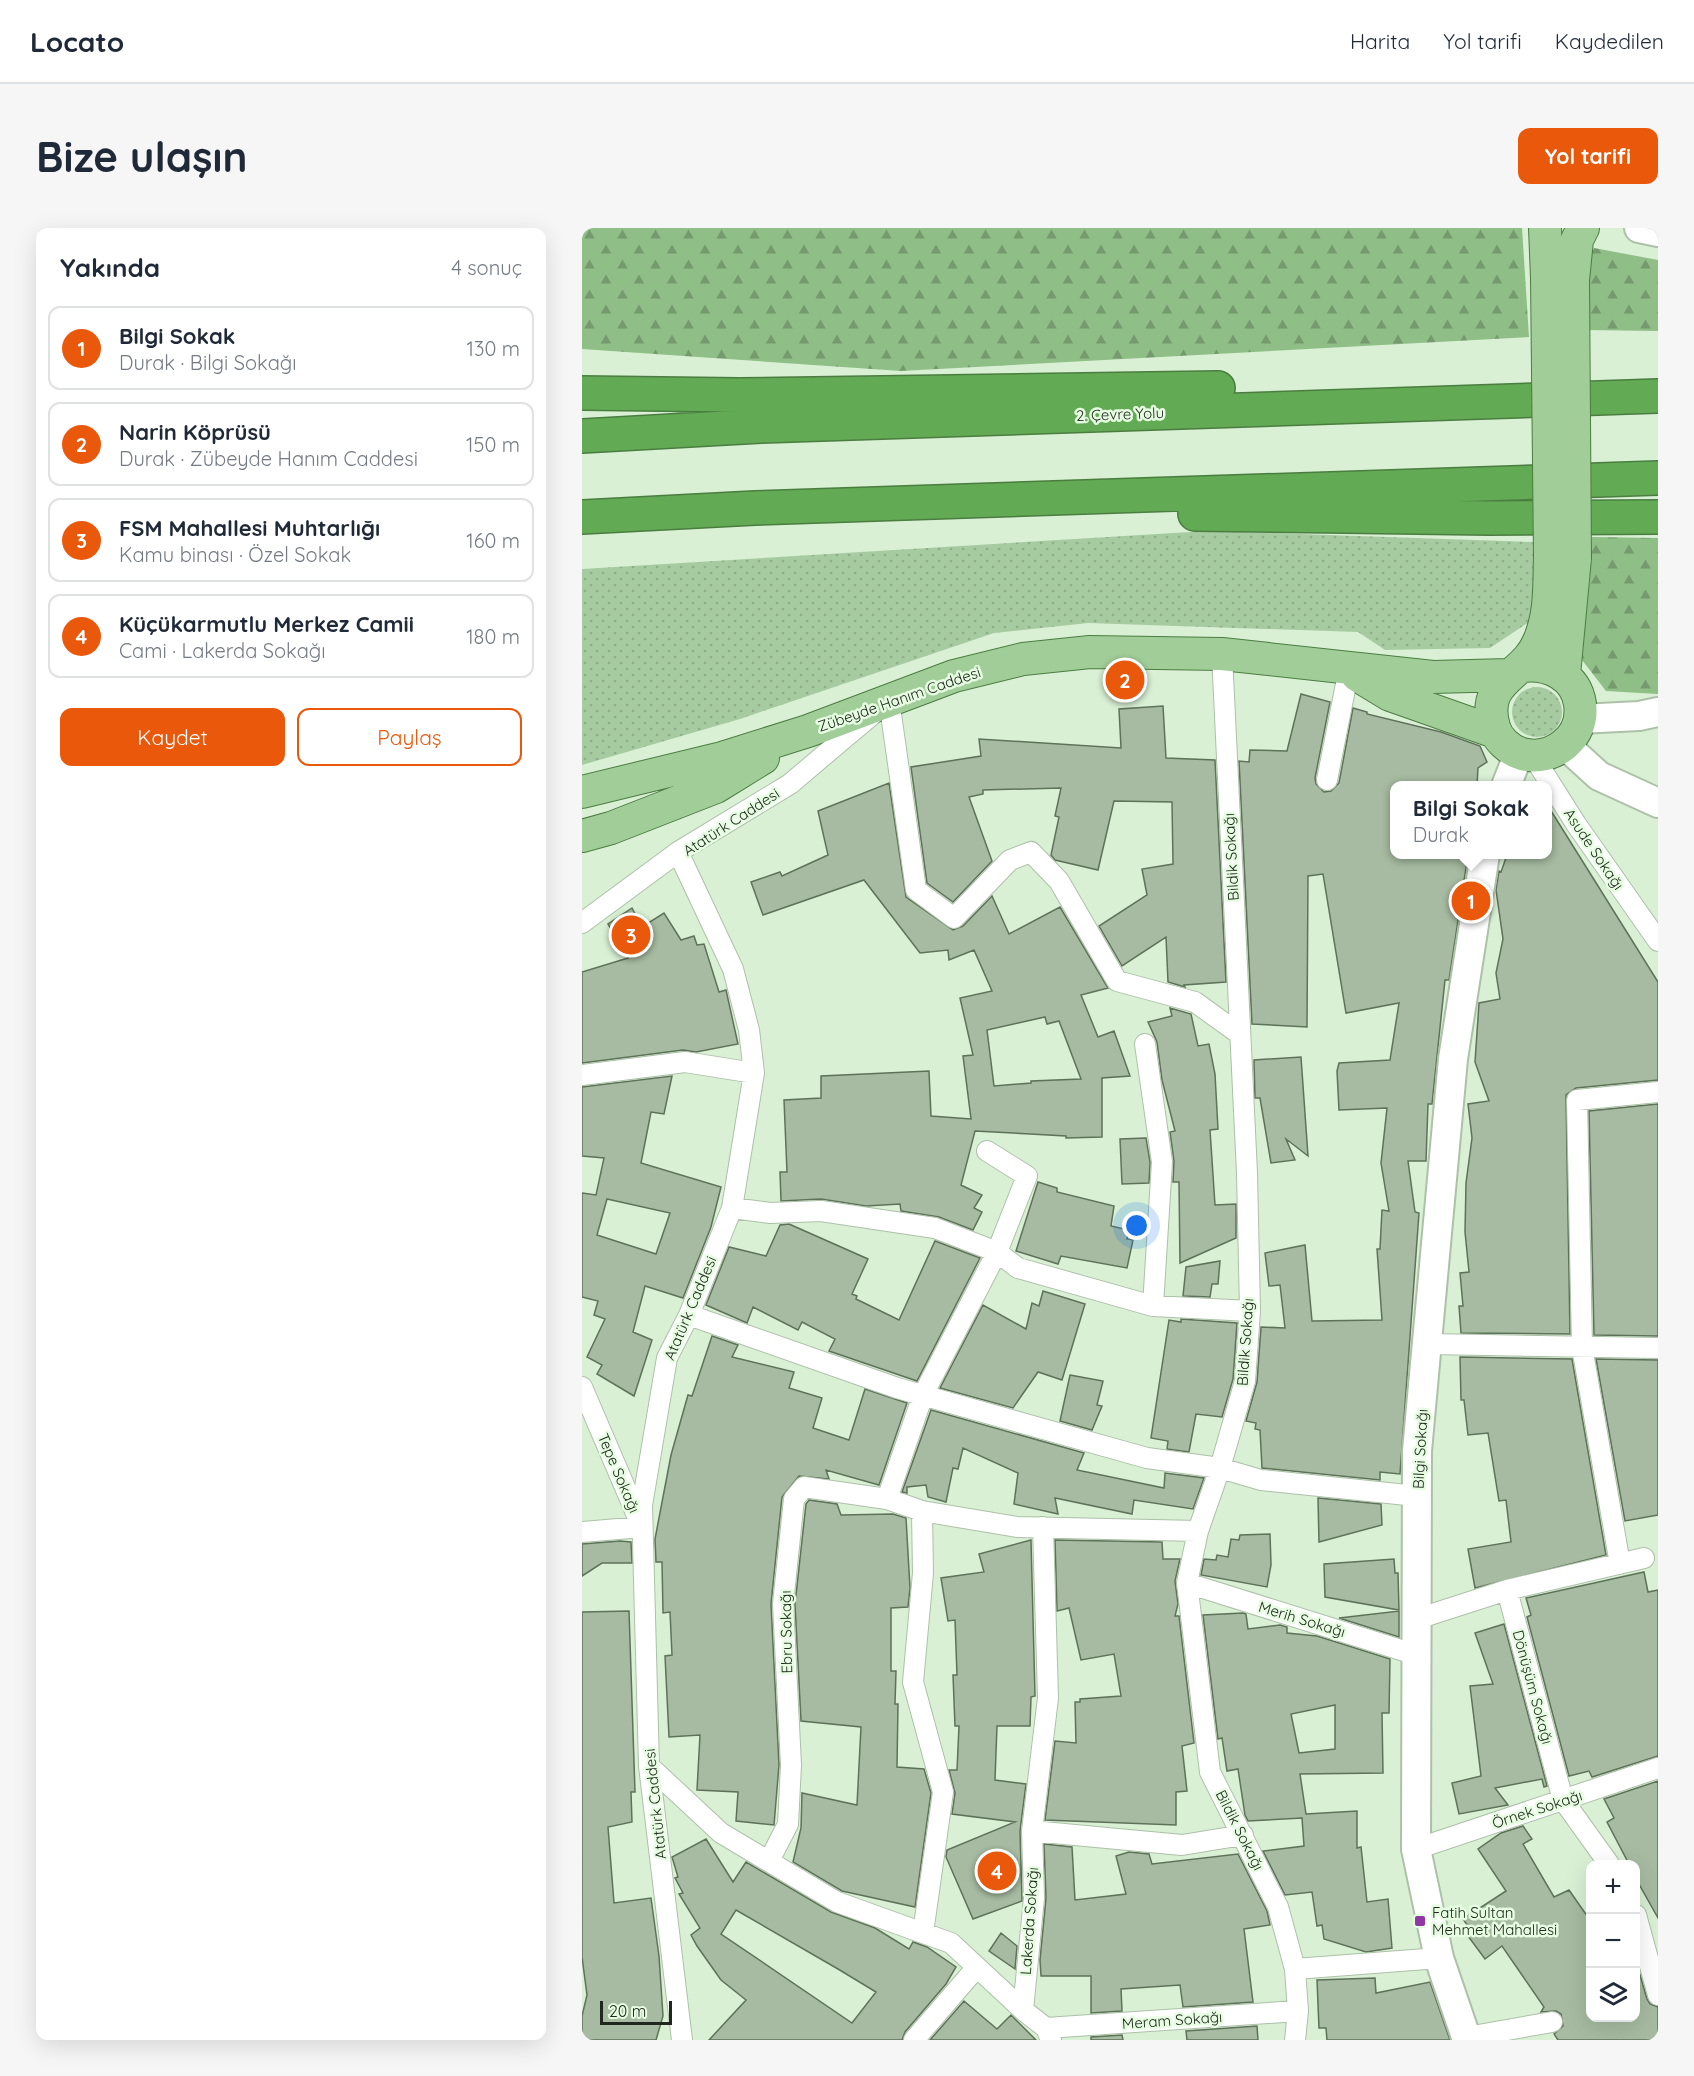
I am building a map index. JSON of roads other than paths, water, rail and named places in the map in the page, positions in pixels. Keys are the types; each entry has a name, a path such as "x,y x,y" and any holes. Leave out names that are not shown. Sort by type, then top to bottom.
{"highway":[{"path":"582,393 762,395 1284,387 1658,396"},
{"name":"2. Çevre Yolu","path":"582,436 773,425 1658,396"},
{"path":"582,517 755,508 1658,478"},
{"path":"755,508 1489,518 1658,517"}],"main road":[{"path":"1545,228 1560,279 1564,675"},
{"path":"1560,279 1583,228"},
{"path":"1515,670 1536,664 1564,675 1578,695 1580,719 1575,734 1565,746 1551,753 1526,754 1505,744 1495,732 1491,716 1492,700 1498,686 1539,643 1563,557"},
{"name":"Zübeyde Hanım Caddesi","path":"808,731 954,676 1023,659 1090,652 1222,654 1433,677 1515,670"},
{"path":"1349,669 1390,695 1495,732"},
{"path":"582,792 722,758 808,731"},
{"path":"582,836 611,828 716,787 808,731"}],"street":[{"path":"1639,228 1658,232"},
{"name":"Bildik Sokağı","path":"1222,654 1238,1033 1247,1173 1250,1311 1245,1381 1220,1468 1198,1531 1187,1583 1210,1772 1278,1906 1295,1969 1298,2011 1295,2040"},
{"path":"1327,780 1349,669"},
{"path":"889,700 916,890 954,918 1010,860 1031,852 1059,881 1117,981 1195,1002 1238,1033"},
{"name":"Atatürk Caddesi","path":"682,2040 650,1766 642,1505 667,1358 732,1208 753,1073 749,1030 733,969 678,852 790,784 889,700"},
{"path":"1580,719 1639,716 1658,712"},
{"path":"1565,746 1599,776 1658,803"},
{"path":"1509,781 1526,754"},
{"name":"Asude Sokağı","path":"1526,754 1545,781"},
{"name":"Asude Sokağı","path":"1552,790 1658,941"},
{"path":"582,924 678,852"},
{"name":"Bilgi Sokağı","path":"1467,2039 1439,1959 1416,1849 1417,1451 1453,1059 1484,859"},
{"path":"1146,1044 1162,1162 1153,1306"},
{"path":"582,1075 685,1062 753,1073"},
{"path":"1620,1563 1582,1347 1577,1100 1658,1092"},
{"path":"887,1499 923,1395 997,1252 1027,1176 987,1151"},
{"path":"732,1208 770,1213 821,1211 935,1228 997,1252 1018,1268 1153,1306 1250,1311"},
{"path":"688,1314 923,1395 1148,1458 1220,1468 1261,1480 1417,1496"},
{"path":"1428,1344 1658,1348"},
{"name":"Tepe Sokağı","path":"582,1387 642,1527"},
{"name":"Ebru Sokağı","path":"769,1861 788,1824 791,1765 783,1604 794,1499 804,1487 887,1499 922,1511 1017,1527 1198,1531"},
{"path":"922,1511 923,1573 913,1682 943,1792 923,1933"},
{"path":"582,1532 642,1527"},
{"name":"Lakerda Sokağı","path":"1023,2010 1034,1898 1032,1831 1048,1698 1043,1527"},
{"path":"1417,1619 1507,1590 1644,1558"},
{"name":"Merih Sokağı","path":"1187,1583 1417,1655"},
{"name":"Dönüşüm Sokağı","path":"1507,1590 1563,1800 1606,1860"},
{"path":"650,1766 721,1833 837,1902 951,1944 1049,2034"},
{"name":"Örnek Sokağı","path":"1416,1849 1658,1768"},
{"path":"1032,1831 1182,1845 1243,1835"},
{"path":"1640,1933 1658,1995"},
{"path":"1295,1969 1439,1959"},
{"path":"914,2040 977,1967"},
{"name":"Meram Sokağı","path":"1049,2034 1298,2011"},
{"path":"1467,2039 1552,2022"}],"place":[{"name":"Narin Köprüsü","path":"1125,680"},
{"name":"Bilgi Sokak","path":"1471,901"},
{"name":"FSM Mahallesi Muhtarlığı","path":"631,935"},
{"name":"Küçükarmutlu Merkez Camii","path":"997,1871"},
{"name":"Fatih Sultan Mehmet Mahallesi","path":"1420,1921"}]}
